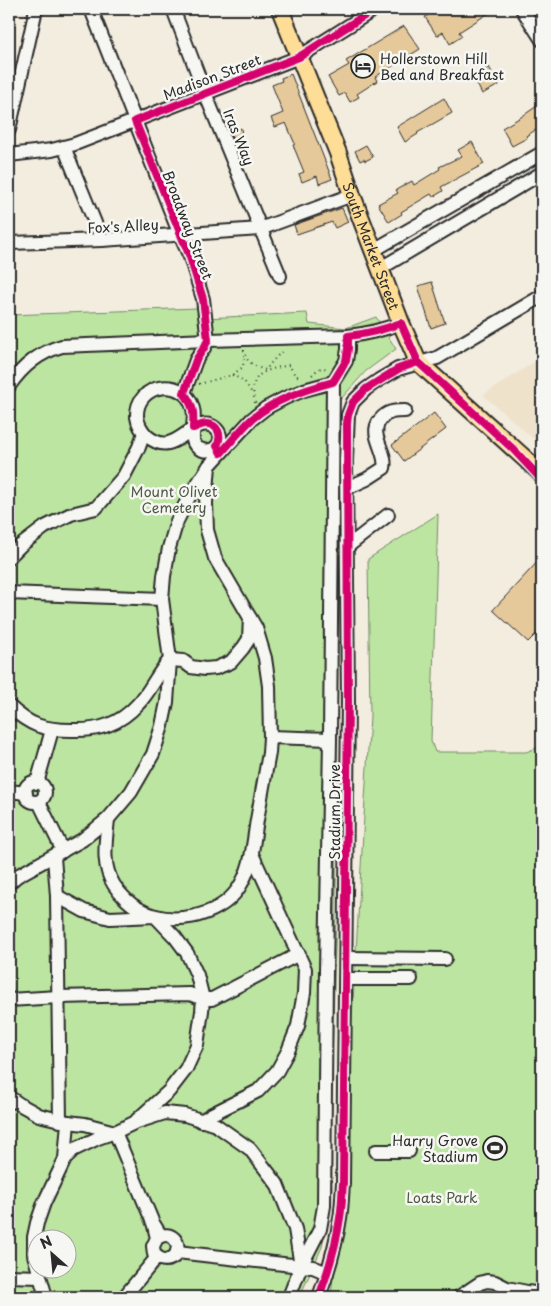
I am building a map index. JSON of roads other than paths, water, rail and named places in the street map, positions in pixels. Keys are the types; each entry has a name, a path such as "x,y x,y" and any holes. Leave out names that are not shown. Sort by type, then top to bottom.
{"main road":[{"name":"South Market Street","path":"280,9 338,153 401,323 418,362 542,474"},
{"name":"South Market Street","path":"513,449 542,480"}],"street":[{"path":"9,130 36,9"},
{"name":"Broadway Street","path":"91,9 190,257 203,299 208,340"},
{"name":"Iras Way","path":"173,9 205,93 280,276"},
{"name":"Madison Street","path":"9,155 64,147 299,57 375,9"},
{"path":"522,9 542,40"},
{"path":"64,147 102,240"},
{"path":"374,250 542,153"},
{"path":"381,268 542,173"},
{"name":"Fox's Alley","path":"9,243 102,240 260,230 352,195"},
{"name":"Stadium Drive","path":"318,1297 336,1240 341,1217 343,1184 348,712 346,548 348,415 354,402 366,389 379,380 398,369 437,358 542,296"},
{"path":"9,386 36,358 49,349 62,346 348,336 369,333 401,323"},
{"path":"289,1297 301,1266 320,1229 324,1206 335,378 346,361 348,336"},
{"path":"208,340 196,360 185,390 193,409 193,440 196,446 206,451 219,450"},
{"path":"9,883 17,876 82,840 108,819 131,792 153,754 168,702 170,660 162,600 164,576 170,548 176,521 219,450 257,415 285,398 335,378"},
{"path":"185,390 167,387 149,392 142,398 138,407 139,425 144,433 160,443 178,440 193,428 207,424 213,425 220,434 219,450"},
{"path":"347,488 384,468 385,462 376,432 377,425 386,414 405,411"},
{"path":"9,557 45,527 71,514 96,508 124,476 144,433"},
{"path":"57,896 84,911 110,918 155,916 175,919 195,917 214,910 230,900 246,875 252,854 269,753 270,686 265,658 256,628 215,558 207,530 206,503 210,466"},
{"path":"346,548 388,515"},
{"path":"9,593 162,600"},
{"path":"170,660 183,661 191,667 204,669 216,668 231,662 249,639 250,616"},
{"path":"9,706 30,722 52,730 87,731 106,726 124,717 138,704 148,693 170,660"},
{"path":"37,783 52,730"},
{"path":"270,736 330,739"},
{"path":"32,783 37,783 45,789 45,794 39,802 34,802 29,800 26,793 28,786 32,783"},
{"path":"9,792 26,793"},
{"path":"39,802 58,854 58,997 65,1159"},
{"path":"108,819 105,855 114,885 127,900 140,910 155,916 187,953 197,975 203,999 197,1045 186,1068 169,1091 134,1122"},
{"path":"201,1121 258,1091 277,1071 288,1051 298,1026 304,993 305,970 252,854"},
{"path":"9,1000 190,994 203,999 212,999 299,954"},
{"path":"346,958 445,958"},
{"path":"305,970 326,971"},
{"path":"346,979 411,979"},
{"path":"9,1097 39,1115 114,1132"},
{"path":"149,1109 185,1115 216,1125 250,1149 277,1184 295,1229 301,1266"},
{"path":"36,1228 44,1203 65,1159 73,1150 134,1122 165,1113"},
{"path":"114,1132 159,1237"},
{"path":"376,1151 409,1151"},
{"path":"170,1236 177,1242 177,1252 175,1256 166,1260 157,1258 153,1250 154,1241 159,1237 170,1236"},
{"path":"177,1252 313,1267 327,1273"},
{"path":"124,1297 157,1258"},
{"path":"9,1276 28,1277"},
{"path":"39,1278 46,1297"},
{"path":"460,1297 480,1283 487,1281 495,1282 507,1288 542,1294"}],"place":[{"name":"Hollerstown Hill Bed and Breakfast","path":"363,66"},
{"name":"Harry Grove Stadium","path":"495,1148"}],"park label":[{"name":"Mount Olivet Cemetery","path":"174,500"},
{"name":"Loats Park","path":"442,1197"}]}
